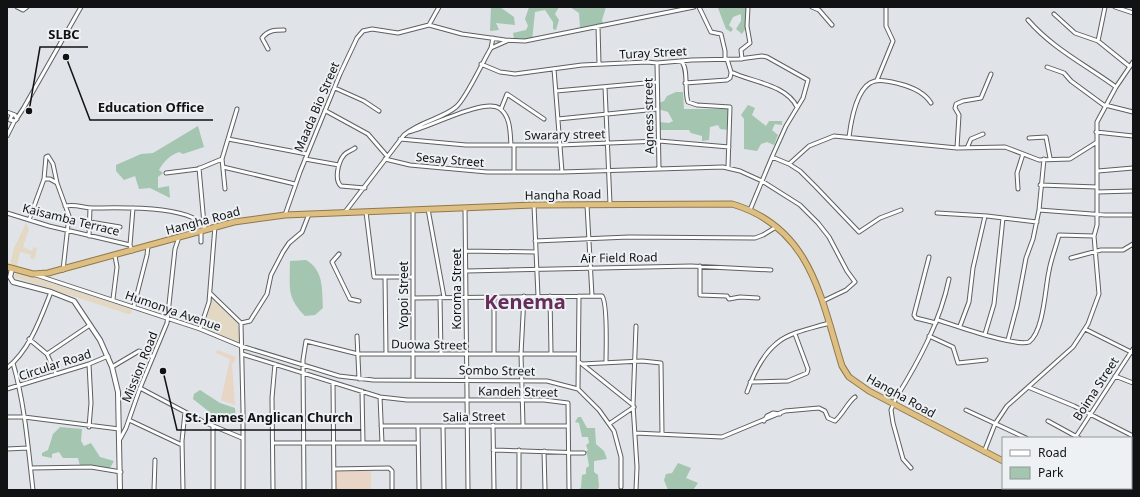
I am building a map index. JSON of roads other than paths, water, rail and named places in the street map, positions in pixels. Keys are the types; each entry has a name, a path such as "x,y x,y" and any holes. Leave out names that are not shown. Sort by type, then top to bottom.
{"highway":[{"name":"Hangha Road","path":"10,268 36,275 63,270 204,231 215,226 285,215 534,205 732,204 750,210 776,227 789,238 803,256 823,301 845,373 869,391 1002,461"}],"street":[{"path":"17,7 23,10 27,7"},
{"path":"7,136 81,7"},
{"path":"439,7 429,25 459,33 509,41 525,41 694,7"},
{"path":"685,83 727,80 730,78 731,72 726,59 721,34 711,32 699,7"},
{"path":"742,58 741,50 750,43 747,26 748,7"},
{"path":"812,7 819,10 832,25"},
{"path":"877,80 893,42 886,26 886,7"},
{"path":"1098,41 1105,7"},
{"path":"1115,7 1133,13"},
{"path":"1054,14 1075,33 1098,41 1129,66"},
{"path":"1028,20 1041,34 1062,50 1116,87"},
{"name":"Maada Bio Street","path":"285,215 307,154 360,34 367,30 404,32 429,25"},
{"path":"598,26 599,64"},
{"path":"268,49 262,38 265,33 284,30"},
{"path":"345,213 365,188 386,157 406,133 420,124 450,112 462,101 490,48 493,38"},
{"path":"490,48 509,41"},
{"name":"Turay Street","path":"481,64 500,72 515,74 599,64 657,63 767,57 807,78 804,95 797,108"},
{"path":"681,61 685,67 687,100 690,104 730,106 730,147 728,168 762,181 790,198 818,223 829,237 847,271 854,280 854,285 823,301"},
{"path":"984,452 995,424 1007,406 1073,347 1085,329 1099,294 1094,251 1094,236 1097,225 1098,171 1096,132 1098,118 1129,66 1133,62"},
{"name":"Agness street","path":"657,63 659,169"},
{"path":"1047,67 1064,73 1071,81 1105,105 1133,112"},
{"path":"554,69 562,172"},
{"path":"731,72 767,84 793,100 797,108 772,157 750,210"},
{"path":"957,148 958,115 955,108 956,104 963,101 981,98 991,74"},
{"path":"849,137 852,119 862,93 869,84 877,80 891,82 916,90 931,102"},
{"path":"556,91 657,82"},
{"path":"606,87 610,204"},
{"path":"335,88 364,100 380,111"},
{"path":"501,109 507,94 544,119"},
{"path":"406,133 452,116 489,107 498,107 501,109 509,123 513,145 514,172"},
{"path":"225,189 222,161 237,109"},
{"path":"558,119 657,109"},
{"path":"326,111 368,134 386,157"},
{"path":"7,112 17,118"},
{"path":"450,112 452,116"},
{"path":"12,115 10,120 14,122"},
{"path":"1096,132 1133,136"},
{"path":"967,148 971,139 983,134"},
{"path":"789,164 804,149 814,143 830,137 849,137 957,148 1005,147 1036,159 1070,159 1097,142"},
{"path":"1029,138 1046,137 1050,158"},
{"path":"228,139 307,154"},
{"name":"Swarary street","path":"400,139 466,145 560,145 659,141 730,147"},
{"path":"355,148 344,156 340,165 338,175 340,186 365,188"},
{"path":"1018,189 1017,173 1023,154"},
{"path":"29,220 44,179 47,156 51,158 57,183 69,216 63,270"},
{"name":"Sesay Street","path":"386,157 405,164 459,171 562,172 728,168"},
{"path":"772,157 789,164 800,171 859,232 880,218 901,210"},
{"path":"305,159 340,165"},
{"path":"1008,340 1017,306 1026,258 1037,222 1044,159"},
{"path":"166,173 199,168 222,161"},
{"path":"223,167 295,184"},
{"path":"199,168 204,224 201,242"},
{"path":"1098,171 1133,168"},
{"path":"44,179 52,179 57,183"},
{"path":"1040,185 1097,187"},
{"path":"1097,192 1133,191"},
{"path":"355,201 355,212"},
{"path":"66,206 82,205 90,208 161,209 189,217 204,224"},
{"path":"534,205 534,241 538,296"},
{"path":"587,205 592,296"},
{"path":"89,236 90,208"},
{"path":"132,208 130,245 132,251"},
{"name":"Koroma Street","path":"465,208 467,271 468,490"},
{"name":"Yopoi Street","path":"413,380 412,277 414,210"},
{"path":"428,210 442,297 441,354"},
{"path":"1039,210 1133,215"},
{"path":"366,212 373,276 412,277"},
{"name":"Kaisamba Terrace","path":"7,213 68,231 130,245"},
{"path":"937,213 986,216 1037,222"},
{"path":"241,322 250,321 258,310 267,294 269,281 276,265 289,243 304,228 309,214"},
{"path":"960,326 969,302 973,268 986,216"},
{"path":"985,334 994,304 1003,218"},
{"path":"90,222 120,226"},
{"path":"200,328 206,314 210,293 215,226"},
{"path":"534,241 667,236 755,238 776,227"},
{"path":"929,257 914,315 916,318 960,326 1008,340 1026,343 1032,339 1042,313 1049,271 1058,234 1094,236"},
{"path":"175,249 179,237"},
{"path":"172,240 175,249"},
{"path":"1071,258 1094,251 1123,250 1133,244"},
{"path":"134,306 148,246"},
{"name":"Mission Road","path":"120,439 126,428 140,388 165,329 173,278 175,249"},
{"path":"466,251 536,252"},
{"path":"339,254 332,262 350,299 359,301"},
{"path":"113,299 117,267 115,256"},
{"path":"700,266 700,295 727,296 729,299 740,297 758,298"},
{"name":"Air Field Road","path":"467,271 700,266 771,270"},
{"path":"10,268 9,281 51,292 74,301 108,356 118,392 120,490"},
{"name":"Humonya Avenue","path":"36,275 200,328 241,346 304,365"},
{"path":"385,277 386,354"},
{"path":"911,468 903,459 893,423 892,410 937,321 949,279"},
{"path":"7,368 13,363 29,339 51,292"},
{"path":"210,293 241,322 243,490"},
{"path":"522,425 521,354 524,296"},
{"path":"550,296 551,353"},
{"path":"578,389 580,363 578,354 579,296"},
{"path":"413,298 602,296 604,298 606,362"},
{"path":"494,297 494,354"},
{"path":"747,392 750,382 764,357 781,340 829,322"},
{"path":"47,354 90,325"},
{"path":"636,326 634,405 636,490"},
{"path":"1085,329 1132,351"},
{"path":"750,382 788,381 807,373 808,369 795,334"},
{"path":"357,336 359,379"},
{"path":"929,336 953,347 958,363 986,360"},
{"path":"29,339 47,354 56,374"},
{"name":"Duowa Street","path":"304,365 306,340 358,354 578,354"},
{"path":"112,367 140,351 153,356"},
{"name":"Boima Street","path":"1077,437 1132,351"},
{"name":"Kandeh Street","path":"242,354 304,372 333,383 380,397 407,400 544,400 568,403 568,426"},
{"name":"Circular Road","path":"7,389 89,364 108,356"},
{"path":"580,363 656,362 662,364 662,433"},
{"path":"13,363 20,386 33,490"},
{"path":"580,363 634,405"},
{"path":"89,364 91,403 89,427"},
{"path":"273,490 272,387 275,364"},
{"path":"304,365 304,490"},
{"name":"Sombo Street","path":"304,365 339,376 359,379 555,382 578,389 599,410 609,424 620,450 621,487"},
{"path":"1115,376 1133,383"},
{"path":"333,383 334,490"},
{"path":"1028,386 1074,406 1131,435"},
{"path":"140,388 212,426 242,438"},
{"path":"362,391 363,443"},
{"path":"380,397 382,443"},
{"path":"635,433 662,433 722,437 759,421 764,421 792,410 819,408 825,411 828,418 835,421 844,414 851,400 855,397"},
{"path":"609,424 634,405"},
{"path":"966,410 1024,437"},
{"path":"183,490 182,445 185,412"},
{"path":"7,417 24,417 89,427 119,429"},
{"path":"119,421 128,421 182,445"},
{"path":"1048,421 1077,437"},
{"path":"493,425 494,490"},
{"path":"212,426 213,490"},
{"name":"Salia Street","path":"381,426 568,426"},
{"path":"418,426 419,490"},
{"path":"443,426 444,490"},
{"path":"568,426 569,490"},
{"path":"273,443 418,444"},
{"path":"7,449 28,448"},
{"path":"493,450 584,453"},
{"path":"519,450 519,490"},
{"path":"544,451 545,490"},
{"path":"154,490 155,460"},
{"path":"31,468 91,467 120,472"},
{"path":"334,469 389,468 392,471 392,490"}],"place":[{"name":"Education Office","path":"66,57"},
{"name":"SLBC","path":"29,111"},
{"name":"St. James Anglican Church","path":"163,371"}],"district":[{"name":"Kenema","path":"525,302"}]}
